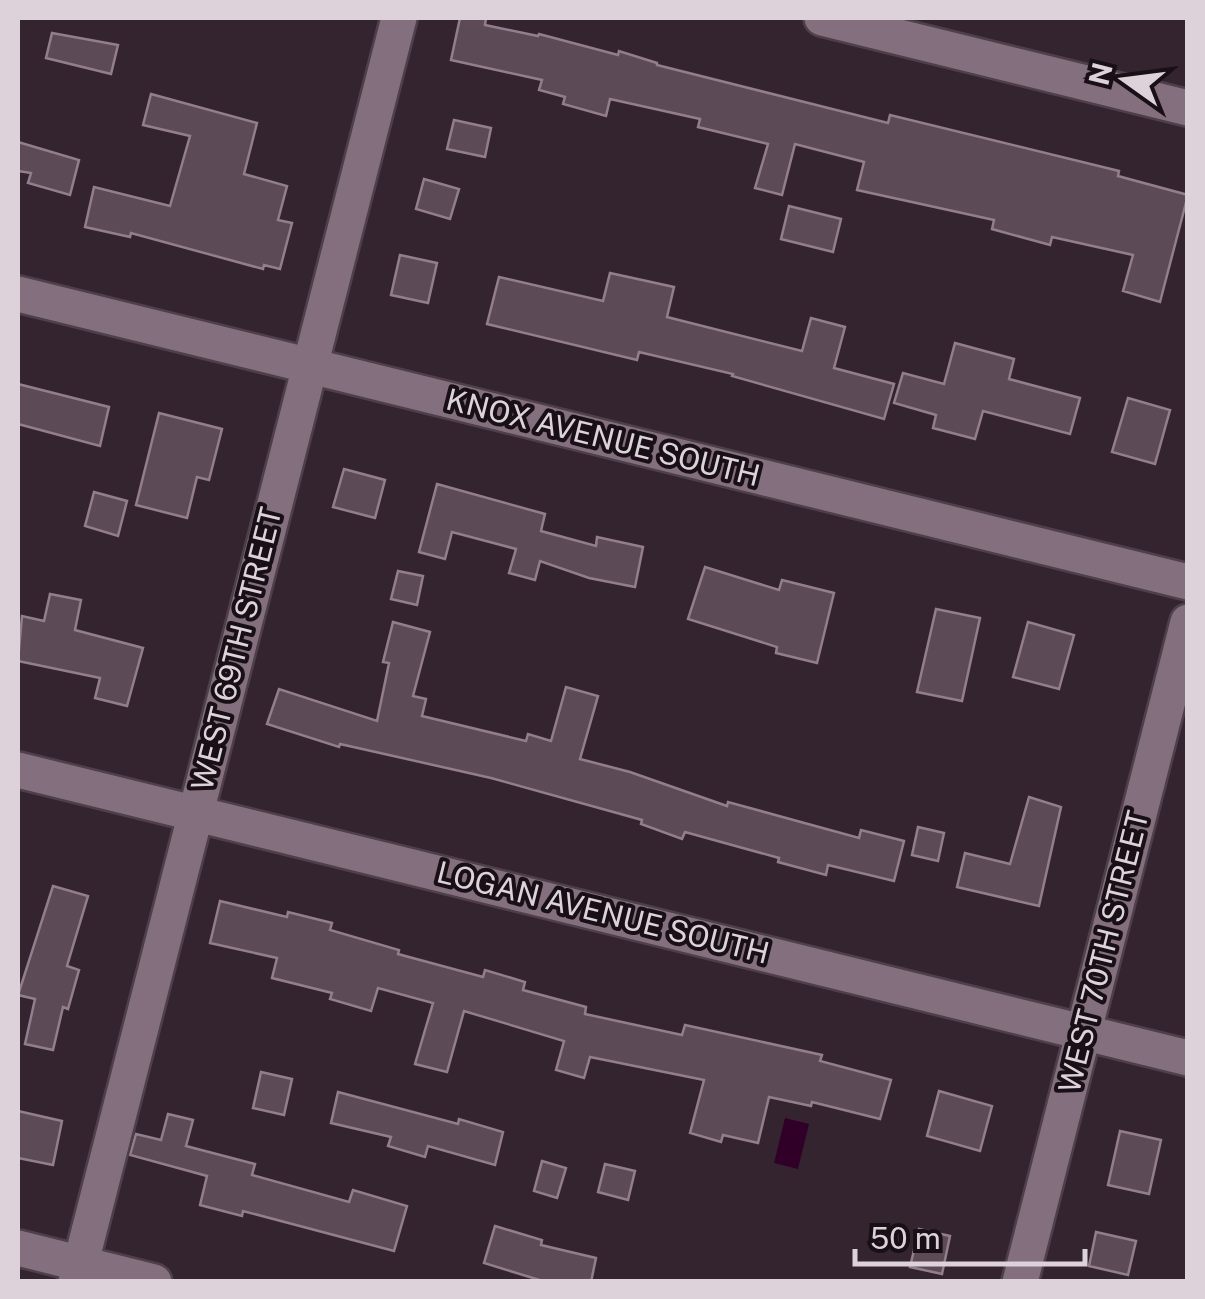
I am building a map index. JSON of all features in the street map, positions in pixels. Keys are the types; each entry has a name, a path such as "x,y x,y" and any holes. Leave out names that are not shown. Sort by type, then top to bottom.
{"street":[{"name":"WEST 69TH STREET","path":"78,1273 399,18"},
{"path":"822,18 1188,108"},
{"name":"KNOX AVENUE SOUTH","path":"18,294 1188,582"},
{"name":"WEST 70TH STREET","path":"1020,1282 1188,622"},
{"name":"LOGAN AVENUE SOUTH","path":"18,770 1188,1058"},
{"path":"18,1248 78,1273 154,1282"}],"shaded area":[{"path":"785,1118 809,1124 798,1169 774,1163"}],"building":[{"path":"460,18 486,18 485,25 539,34 618,55 619,51 657,65 888,123 890,115 1119,171 1118,176 1188,195 1160,302 1123,291 1133,255 1052,237 1050,245 992,229 994,220 857,190 864,162 795,144 782,195 755,188 768,144 698,127 700,119 610,99 606,116 563,104 565,97 539,90 542,80 451,60"},
{"path":"52,33 118,45 111,74 46,58"},
{"path":"151,94 257,123 244,174 287,186 278,220 292,223 280,269 264,265 263,269 131,233 130,237 85,227 94,187 170,206 190,136 143,125"},
{"path":"454,120 491,128 485,157 447,149"},
{"path":"18,142 79,160 70,195 28,183 31,173 18,171"},
{"path":"424,179 459,189 450,219 416,209"},
{"path":"789,206 841,219 833,252 781,239"},
{"path":"400,255 437,263 428,303 391,295"},
{"path":"610,273 674,287 667,317 802,351 811,318 845,327 834,368 894,384 884,419 733,374 639,352 637,360 487,324 499,277 603,301"},
{"path":"955,343 1014,359 1009,379 1080,398 1070,434 983,411 975,439 933,428 936,415 894,403 903,373 944,384"},
{"path":"18,384 109,407 100,446 18,424"},
{"path":"1128,398 1170,410 1155,464 1112,452"},
{"path":"159,413 222,429 209,480 197,477 187,518 136,505"},
{"path":"344,469 385,480 375,518 333,507"},
{"path":"437,484 545,514 541,531 596,546 597,537 643,547 635,587 589,578 540,561 535,580 509,573 516,549 452,532 445,559 419,552"},
{"path":"94,492 127,501 118,536 85,526"},
{"path":"705,567 779,590 782,580 834,593 817,663 776,653 777,647 688,619"},
{"path":"398,571 423,576 417,605 391,599"},
{"path":"50,594 81,600 75,630 143,648 127,706 95,698 100,678 18,661 22,616 44,621"},
{"path":"936,609 980,618 962,701 917,692"},
{"path":"393,622 430,632 413,696 426,699 422,716 526,741 528,734 551,741 566,687 598,696 580,759 727,806 728,802 859,838 861,830 904,841 894,881 828,865 826,875 685,832 682,839 641,824 642,820 491,778 340,744 339,747 267,724 279,689 377,721 389,663 383,662"},
{"path":"1028,622 1074,635 1059,689 1013,677"},
{"path":"1029,797 1061,807 1039,906 957,887 965,853 1010,864"},
{"path":"918,827 944,833 938,861 912,855"},
{"path":"53,886 88,896 67,966 79,970 68,1009 63,1007 53,1050 25,1044 35,999 18,995"},
{"path":"220,901 332,923 330,930 399,950 398,954 483,977 485,970 525,982 523,990 586,1007 585,1014 682,1035 685,1025 822,1055 820,1061 891,1080 880,1119 812,1102 811,1106 769,1097 758,1143 723,1135 721,1142 690,1133 704,1080 590,1057 584,1078 556,1070 564,1041 464,1011 447,1072 415,1064 433,1003 378,988 371,1011 330,999 332,993 272,978 277,958 210,943"},
{"path":"261,1072 292,1079 284,1115 253,1108"},
{"path":"939,1091 992,1106 980,1151 927,1136"},
{"path":"338,1092 503,1132 495,1165 428,1146 425,1157 388,1146 391,1137 331,1123"},
{"path":"18,1111 62,1121 53,1165 18,1158"},
{"path":"168,1114 193,1120 186,1146 255,1164 252,1175 349,1202 353,1190 407,1206 394,1251 243,1211 242,1216 200,1205 207,1176 130,1155 136,1134 161,1140"},
{"path":"1120,1131 1161,1140 1149,1194 1108,1185"},
{"path":"542,1161 566,1168 557,1198 534,1191"},
{"path":"605,1164 635,1171 628,1200 598,1192"},
{"path":"495,1226 542,1240 541,1245 596,1258 591,1282 546,1282 484,1263"},
{"path":"919,1229 950,1236 942,1274 910,1267"},
{"path":"1096,1232 1136,1241 1128,1275 1089,1266"}]}
